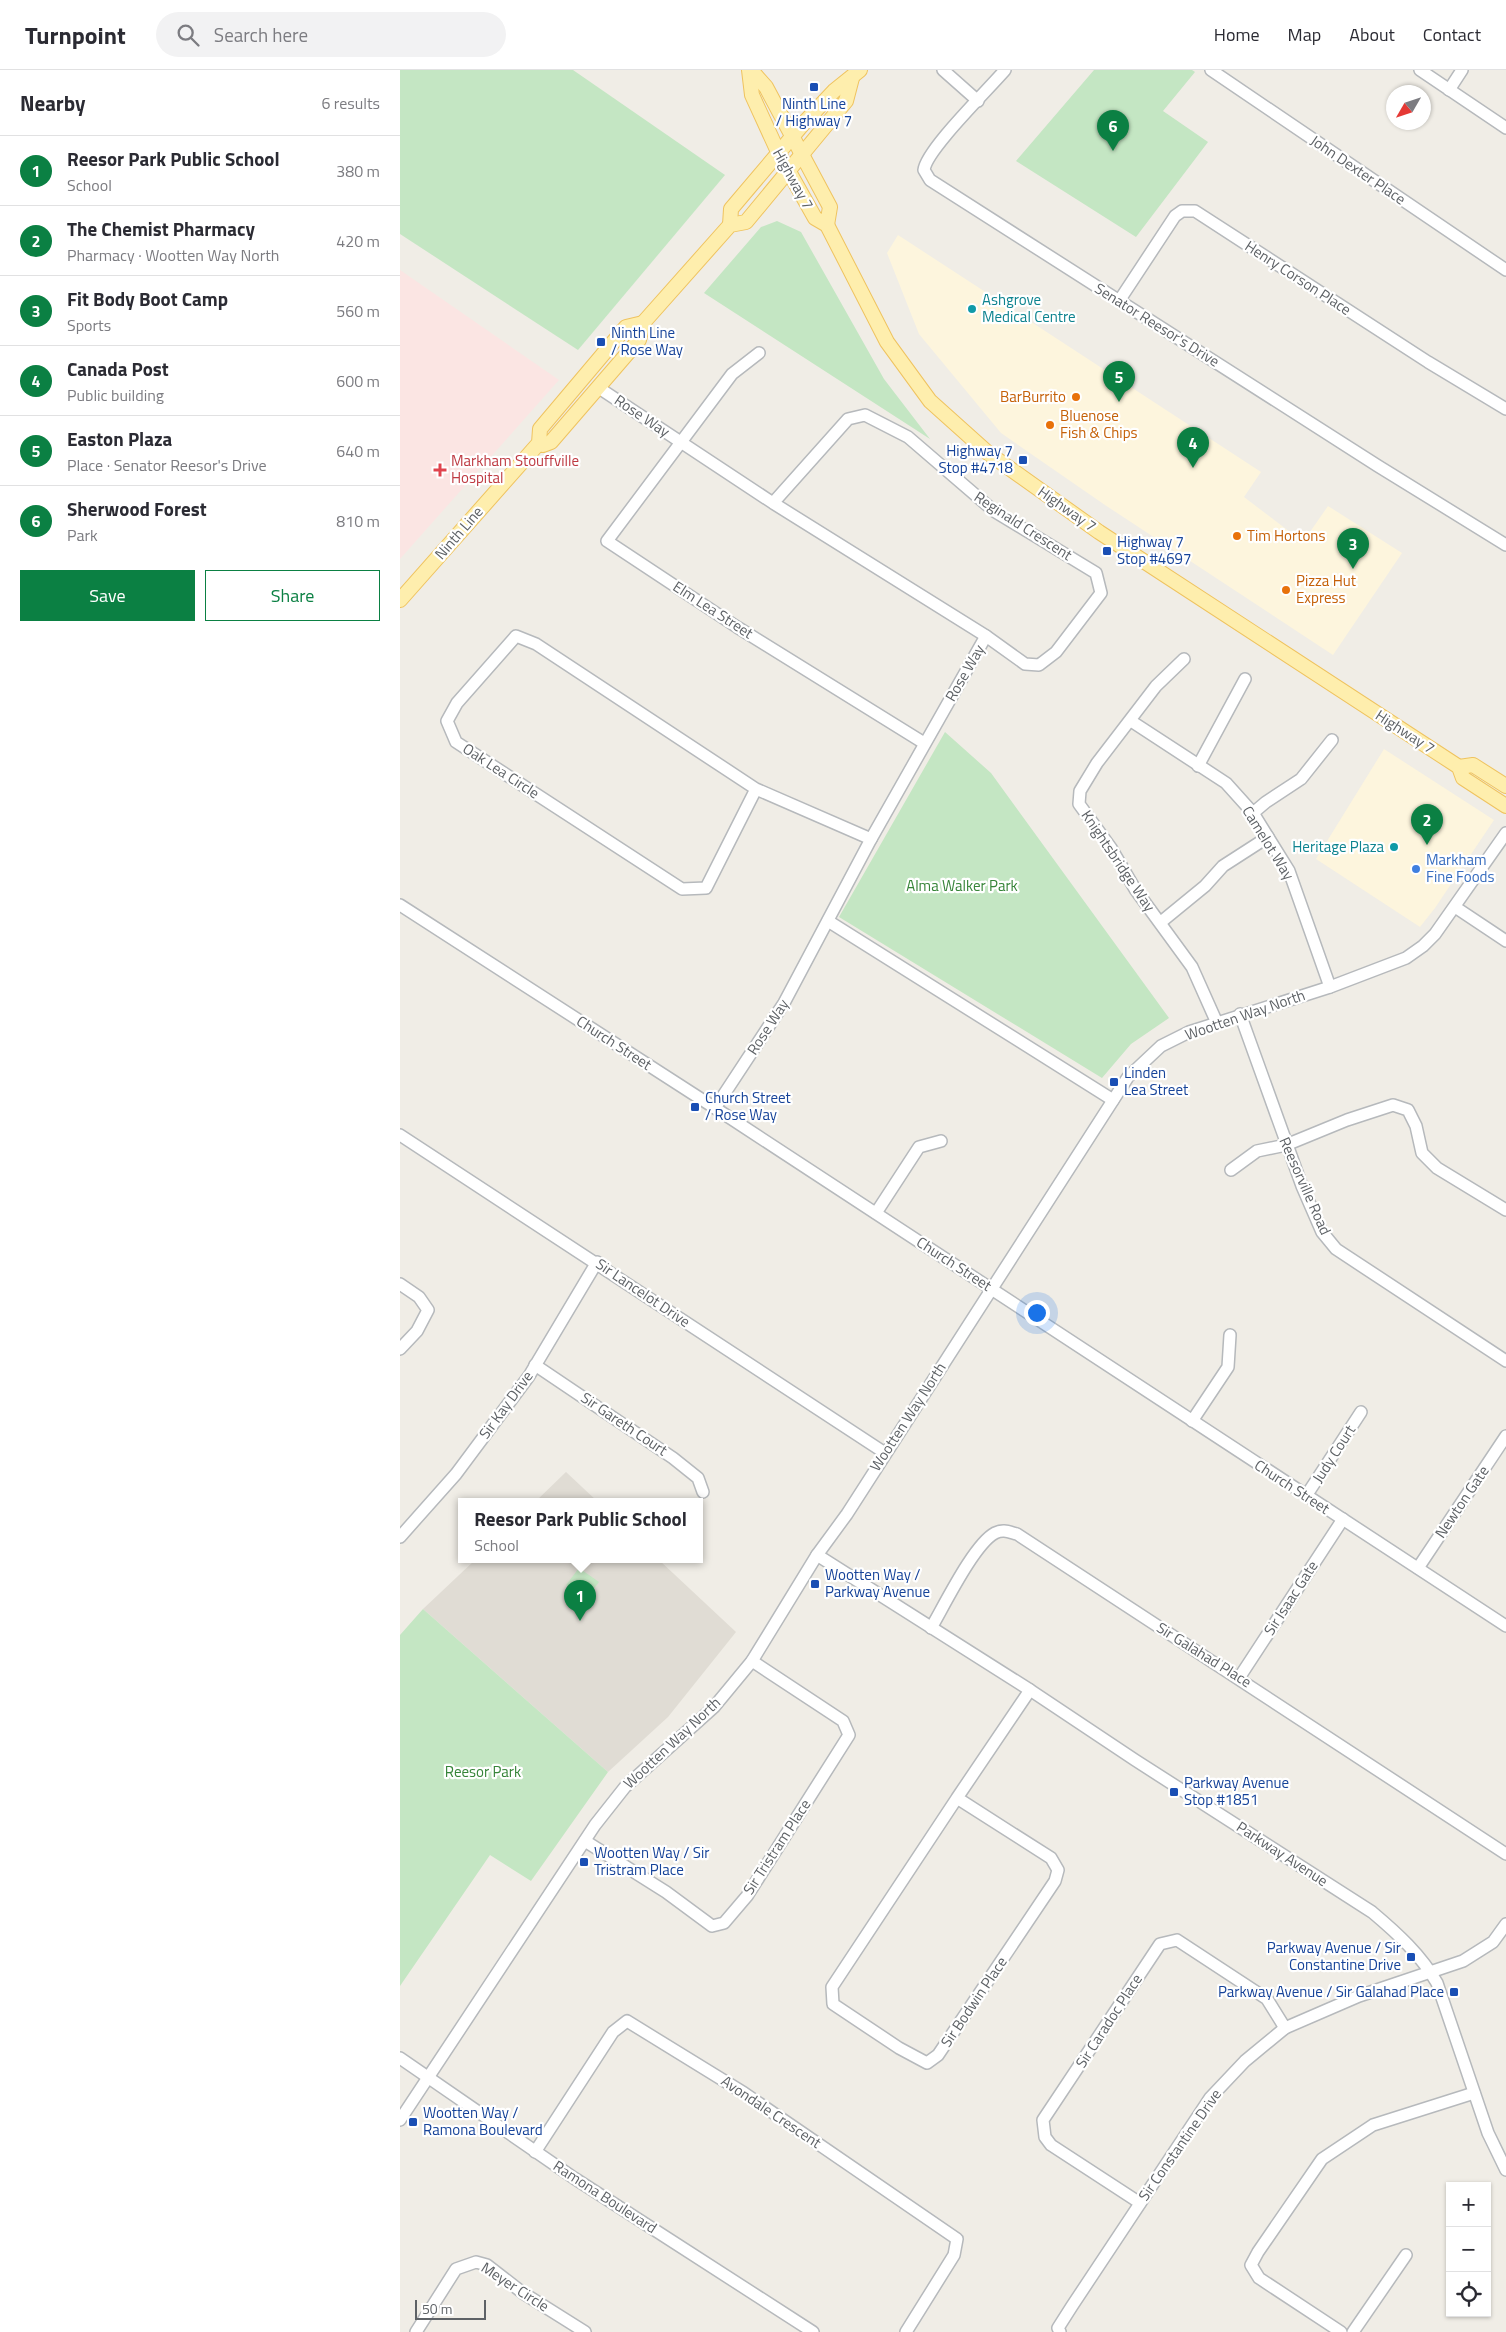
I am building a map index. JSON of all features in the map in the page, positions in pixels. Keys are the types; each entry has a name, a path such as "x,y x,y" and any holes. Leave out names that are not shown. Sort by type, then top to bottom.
{"main road":[{"name":"Highway 7","path":"750,70 766,87 794,136 830,207 827,225"},
{"name":"Highway 7","path":"750,70 752,96 788,171 815,218 827,225 887,342 930,401 988,453 1099,532 1458,767 1463,778 1506,806"},
{"name":"Ninth Line","path":"730,225 731,209 834,92 856,74"},
{"name":"Ninth Line","path":"400,600 539,443 540,429 626,328 643,322 730,225 746,222 801,153 846,101 856,74"},
{"name":"Ninth Line","path":"539,443 544,445 551,442 599,388 639,340 643,322"},
{"name":"Highway 7","path":"1458,767 1473,765 1506,786"}],"street":[{"path":"943,70 978,101"},
{"name":"Senator Reesor's Drive","path":"1005,70 927,159 924,170 930,180 1378,466 1506,545"},
{"name":"John Dexter Place","path":"1210,70 1506,270"},
{"path":"1420,70 1506,128"},
{"path":"1449,90 1462,70"},
{"name":"Henry Corson Place","path":"1119,300 1174,216 1182,212 1195,211 1428,362 1506,409"},
{"path":"681,442 732,374 760,353"},
{"name":"Rose Way","path":"599,388 773,502 986,636 871,839 784,1003 715,1108"},
{"name":"Reginald Crescent","path":"773,502 848,419 865,415 908,437 994,511 1096,573 1101,593 1056,652 1039,665 1025,664 986,636"},
{"name":"Elm Lea Street","path":"681,442 607,541 737,627 924,743"},
{"name":"Oak Lea Circle","path":"756,789 706,888 682,889 456,742 447,721 457,703 516,636 536,644 756,789 871,839"},
{"name":"Knightsbridge Way","path":"1184,659 1156,686 1097,763 1080,791 1079,804 1111,848 1135,889 1192,967 1218,1023"},
{"path":"1198,766 1215,731 1245,679"},
{"name":"Camelot Way","path":"1131,721 1226,784 1253,814 1289,871 1330,986"},
{"path":"1253,814 1266,802 1301,778 1332,740"},
{"name":"Wootten Way North","path":"400,2120 585,1841 625,1787 714,1707 752,1662 817,1555 847,1514 1128,1077 1161,1046 1189,1032 1330,986 1406,958 1423,946 1435,934 1506,833"},
{"path":"1160,922 1205,886 1222,866 1268,837"},
{"name":"Church Street","path":"400,905 715,1108 1506,1626"},
{"path":"1455,907 1506,941"},
{"path":"828,921 1113,1100"},
{"name":"Reesorville Road","path":"1240,1014 1286,1145 1322,1232 1336,1249 1506,1361"},
{"path":"1231,1170 1258,1151 1286,1145 1347,1120 1393,1105 1408,1110 1416,1126 1422,1154 1437,1168 1506,1210"},
{"name":"Sir Lancelot Drive","path":"400,1135 597,1262 885,1453"},
{"path":"876,1213 919,1147 941,1141"},
{"name":"Sir Kay Drive","path":"400,1537 456,1474 529,1376 597,1262"},
{"path":"400,1284 419,1298 428,1310 417,1331 400,1350"},
{"path":"1192,1421 1228,1367 1230,1335"},
{"name":"Sir Gareth Court","path":"535,1365 673,1458 698,1478 703,1492"},
{"name":"Judy Court","path":"1306,1496 1361,1412"},
{"name":"Newton Gate","path":"1418,1568 1506,1436"},
{"name":"Sir Isaac Gate","path":"1239,1678 1343,1519"},
{"name":"Sir Galahad Place","path":"931,1628 982,1544 1004,1530 1017,1534 1506,1854"},
{"name":"Parkway Avenue","path":"817,1555 1030,1690 1135,1760 1372,1912 1390,1927 1432,1973 1437,1983 1488,2133 1506,2169"},
{"name":"Sir Tristram Place","path":"585,1841 666,1892 712,1926 724,1923 747,1896 849,1735 843,1721 752,1662"},
{"name":"Sir Bodwin Place","path":"957,1798 1051,1858 1058,1870 1055,1881 938,2055 928,2063 899,2048 833,2004 832,1987 957,1798 1030,1690"},
{"path":"1432,1973 1463,1961 1493,1942 1506,1924"},
{"name":"Sir Caradoc Place","path":"1140,2203 1051,2145 1045,2137 1043,2120 1160,1944 1177,1940 1267,1999 1286,2028"},
{"name":"Sir Constantine Drive","path":"1060,2332 1058,2328 1210,2098 1245,2061 1286,2028 1359,1996 1432,1973"},
{"name":"Avondale Crescent","path":"535,2152 612,2032 627,2021 744,2093 957,2239 954,2255 906,2332"},
{"name":"Ramona Boulevard","path":"400,2058 535,2152 813,2332"},
{"path":"1341,2332 1259,2278 1251,2265 1258,2252 1322,2159 1373,2125 1474,2093"},
{"path":"1353,2332 1406,2255"},
{"name":"Meyer Circle","path":"416,2332 456,2269 476,2262 487,2265 523,2292 585,2332"}],"shaded area":[{"path":"898,235 1261,472 1244,497 1303,542 1328,506 1402,553 1333,655 1105,505 1001,433 919,334 887,253"},
{"name":"Markham Stouffville Hospital","path":"400,270 559,380 400,559"},
{"path":"1384,749 1494,820 1435,908 1420,927 1316,859"},
{"path":"566,1472 594,1498 539,1498"},
{"path":"472,1563 662,1563 736,1632 668,1717 608,1772 423,1609"}],"green space":[{"path":"400,70 573,70 725,175 578,350 400,234"},
{"path":"1094,70 1192,70 1195,72 1163,111 1208,142 1136,237 1016,161"},
{"path":"777,221 801,232 884,379 930,439 704,293 761,227"},
{"name":"Alma Walker Park","path":"945,732 991,773 1169,1018 1131,1044 1102,1078 839,917"},
{"path":"579,1568 599,1582 586,1599 566,1585"},
{"name":"Reesor Park","path":"423,1609 608,1772 531,1881 490,1855 400,1986 400,1635"}],"place":[{"name":"Ninth Line / Highway 7","path":"814,87"},
{"name":"Sherwood Forest","path":"1113,151"},
{"name":"Ashgrove Medical Centre","path":"972,309"},
{"name":"Ninth Line / Rose Way","path":"601,342"},
{"name":"BarBurrito","path":"1076,397"},
{"name":"Easton Plaza","path":"1119,402"},
{"name":"Bluenose Fish & Chips","path":"1050,425"},
{"name":"Highway 7 Stop #4718","path":"1023,460"},
{"name":"Canada Post","path":"1193,468"},
{"name":"Markham Stouffville Hospital","path":"440,470"},
{"name":"Tim Hortons","path":"1237,536"},
{"name":"Highway 7 Stop #4697","path":"1107,551"},
{"name":"Fit Body Boot Camp","path":"1353,569"},
{"name":"Pizza Hut Express","path":"1286,590"},
{"name":"The Chemist Pharmacy","path":"1427,845"},
{"name":"Heritage Plaza","path":"1394,847"},
{"name":"Markham Fine Foods","path":"1416,869"},
{"name":"Linden Lea Street","path":"1114,1082"},
{"name":"Church Street / Rose Way","path":"695,1107"},
{"name":"Wootten Way / Parkway Avenue","path":"815,1584"},
{"name":"Reesor Park Public School","path":"580,1621"},
{"name":"Parkway Avenue Stop #1851","path":"1174,1792"},
{"name":"Wootten Way / Sir Tristram Place","path":"584,1862"},
{"name":"Parkway Avenue / Sir Constantine Drive","path":"1411,1957"},
{"name":"Parkway Avenue / Sir Galahad Place","path":"1454,1992"},
{"name":"Wootten Way / Ramona Boulevard","path":"413,2122"}]}
